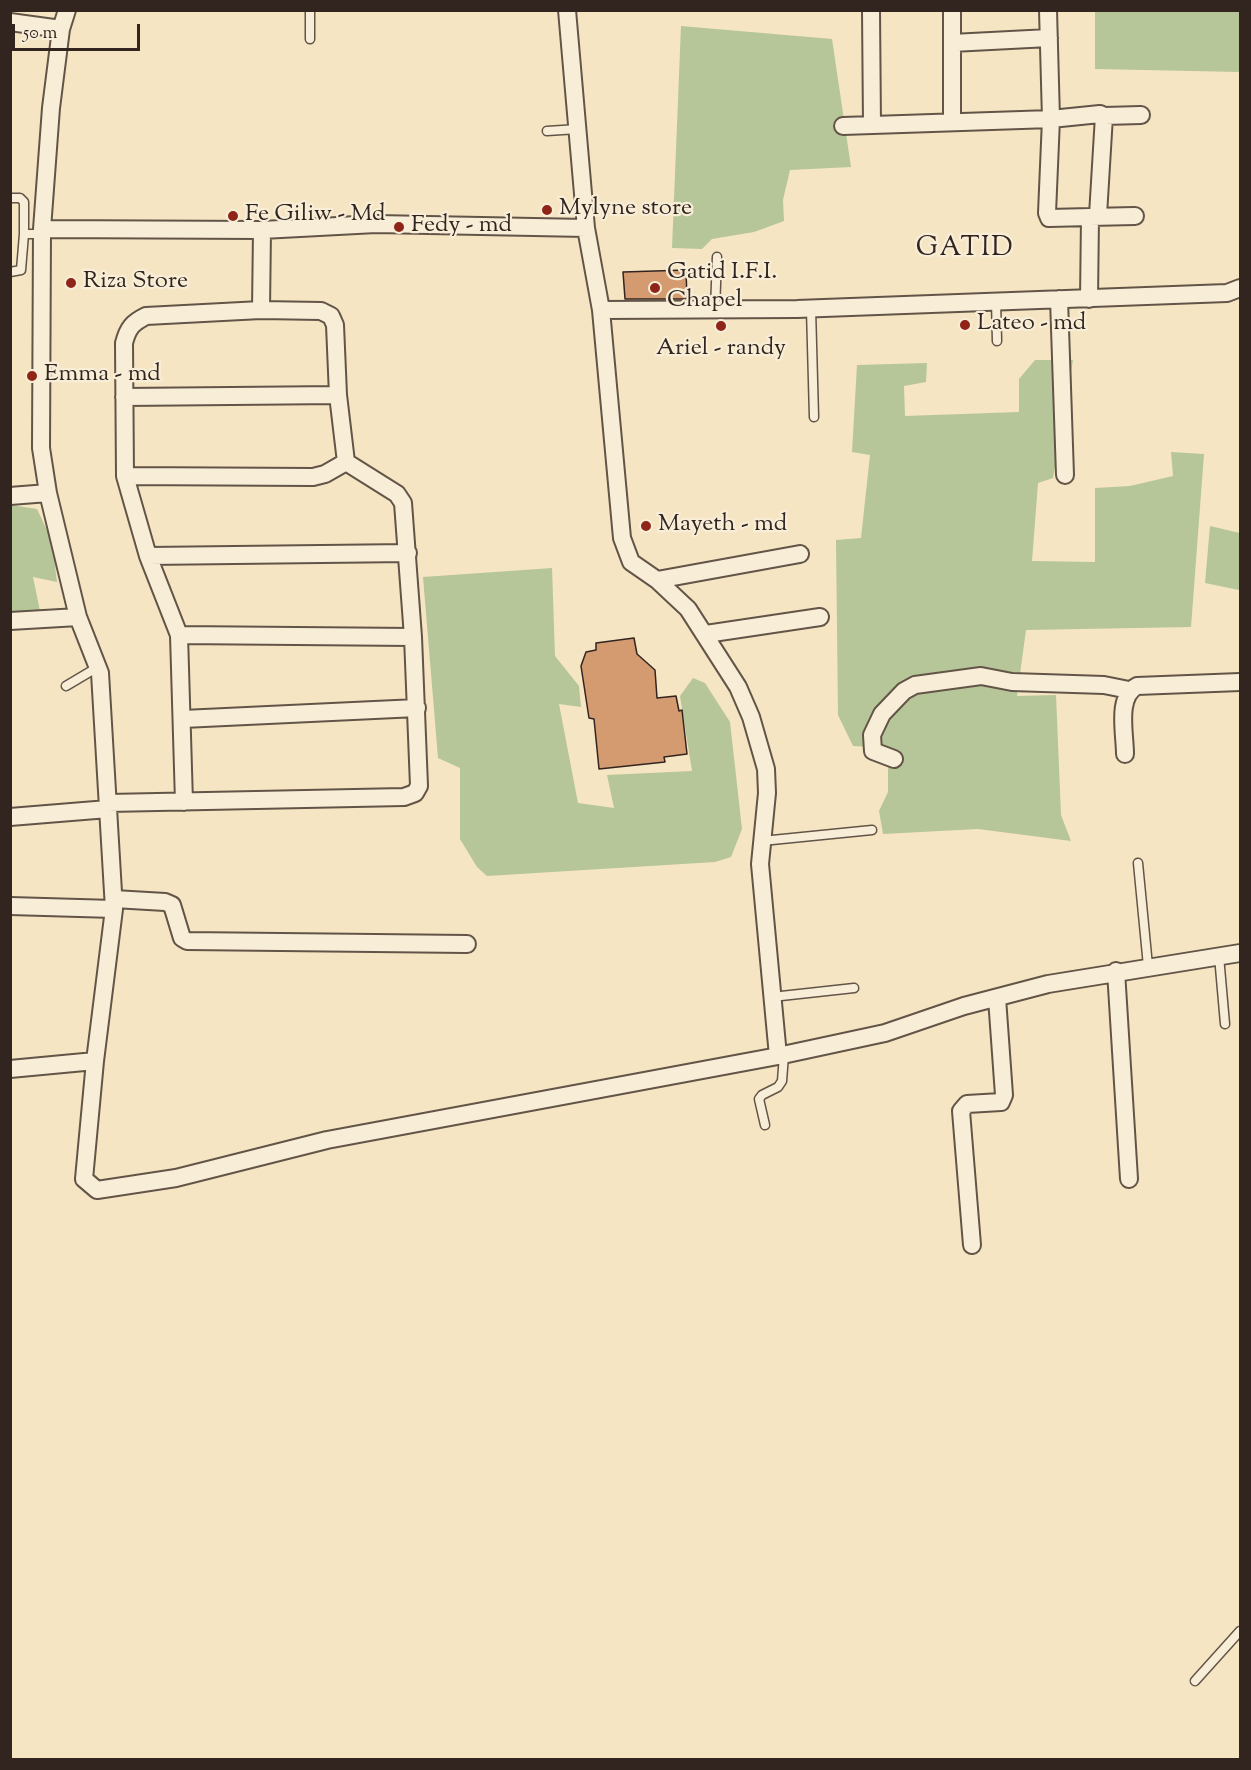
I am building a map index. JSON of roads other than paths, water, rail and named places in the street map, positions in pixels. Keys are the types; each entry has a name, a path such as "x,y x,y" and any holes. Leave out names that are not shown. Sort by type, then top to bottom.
{"street":[{"path":"67,10 61,29 42,232 41,448 48,493 78,616 98,667 114,904 95,1061 84,1179 97,1190 176,1178 327,1140 781,1056 885,1033 1048,984 1116,971 1240,953"},
{"path":"567,10 586,228 601,310 622,538 631,562 657,580 688,609 738,687 751,717 766,769 767,793 761,882 772,997 781,1056"},
{"path":"871,10 872,125"},
{"path":"952,10 952,122"},
{"path":"1048,10 1051,119 1047,213 1049,218 1135,216"},
{"path":"10,22 61,29"},
{"path":"952,44 1049,38"},
{"path":"843,126 1051,119 1100,114 1104,117 1141,115"},
{"path":"1089,299 1094,216 1104,117"},
{"path":"42,232 261,230 376,224 586,228"},
{"path":"261,230 261,310"},
{"path":"601,310 811,309 1227,293 1240,288"},
{"path":"1059,299 1065,475"},
{"path":"184,802 179,635 148,556 125,476 124,343 127,329 134,322 146,316 261,310 321,311 331,316 335,325 338,395 346,462"},
{"path":"124,398 338,395"},
{"path":"125,476 313,477 325,474 346,462"},
{"path":"10,817 108,806 405,797 415,793 419,786 417,708 403,503 397,494 346,462"},
{"path":"10,496 48,493"},
{"path":"148,556 408,553"},
{"path":"657,580 800,554"},
{"path":"10,621 78,616"},
{"path":"706,634 820,617"},
{"path":"179,635 413,637"},
{"path":"894,759 873,751 872,735 882,714 904,692 915,685 981,676 1012,682 1098,684 1129,690"},
{"path":"1125,754 1124,699 1129,690 1137,686 1240,682"},
{"path":"183,718 417,708"},
{"path":"10,906 165,902 172,905 182,938 187,940 467,944"},
{"path":"1116,971 1129,1179"},
{"path":"972,1245 961,1111 967,1104 1001,1102 1004,1095 997,998"},
{"path":"10,1069 95,1061"}],"lane":[{"path":"310,10 310,39"},
{"path":"547,130 578,129"},
{"path":"10,198 20,198 24,202 21,270 10,272"},
{"path":"24,234 42,232"},
{"path":"715,310 717,257"},
{"path":"996,301 997,341"},
{"path":"811,309 814,417"},
{"path":"66,686 98,667"},
{"path":"762,841 872,830"},
{"path":"1138,863 1148,966"},
{"path":"1219,956 1225,1024"},
{"path":"772,997 854,988"},
{"path":"765,1125 759,1100 762,1095 778,1087 782,1081 781,1056"},
{"path":"1195,1681 1240,1631"}],"place":[{"name":"Mylyne store","path":"547,210"},
{"name":"Fe Giliw - Md","path":"233,216"},
{"name":"Fedy - md","path":"399,227"},
{"name":"Riza Store","path":"71,283"},
{"name":"Gatid I.F.I. Chapel","path":"655,288"},
{"name":"Lateo - md","path":"965,325"},
{"name":"Ariel - randy","path":"721,326"},
{"name":"Emma - md","path":"32,376"},
{"name":"Mayeth - md","path":"646,526"}],"district":[{"name":"GATID","path":"965,250"}]}
